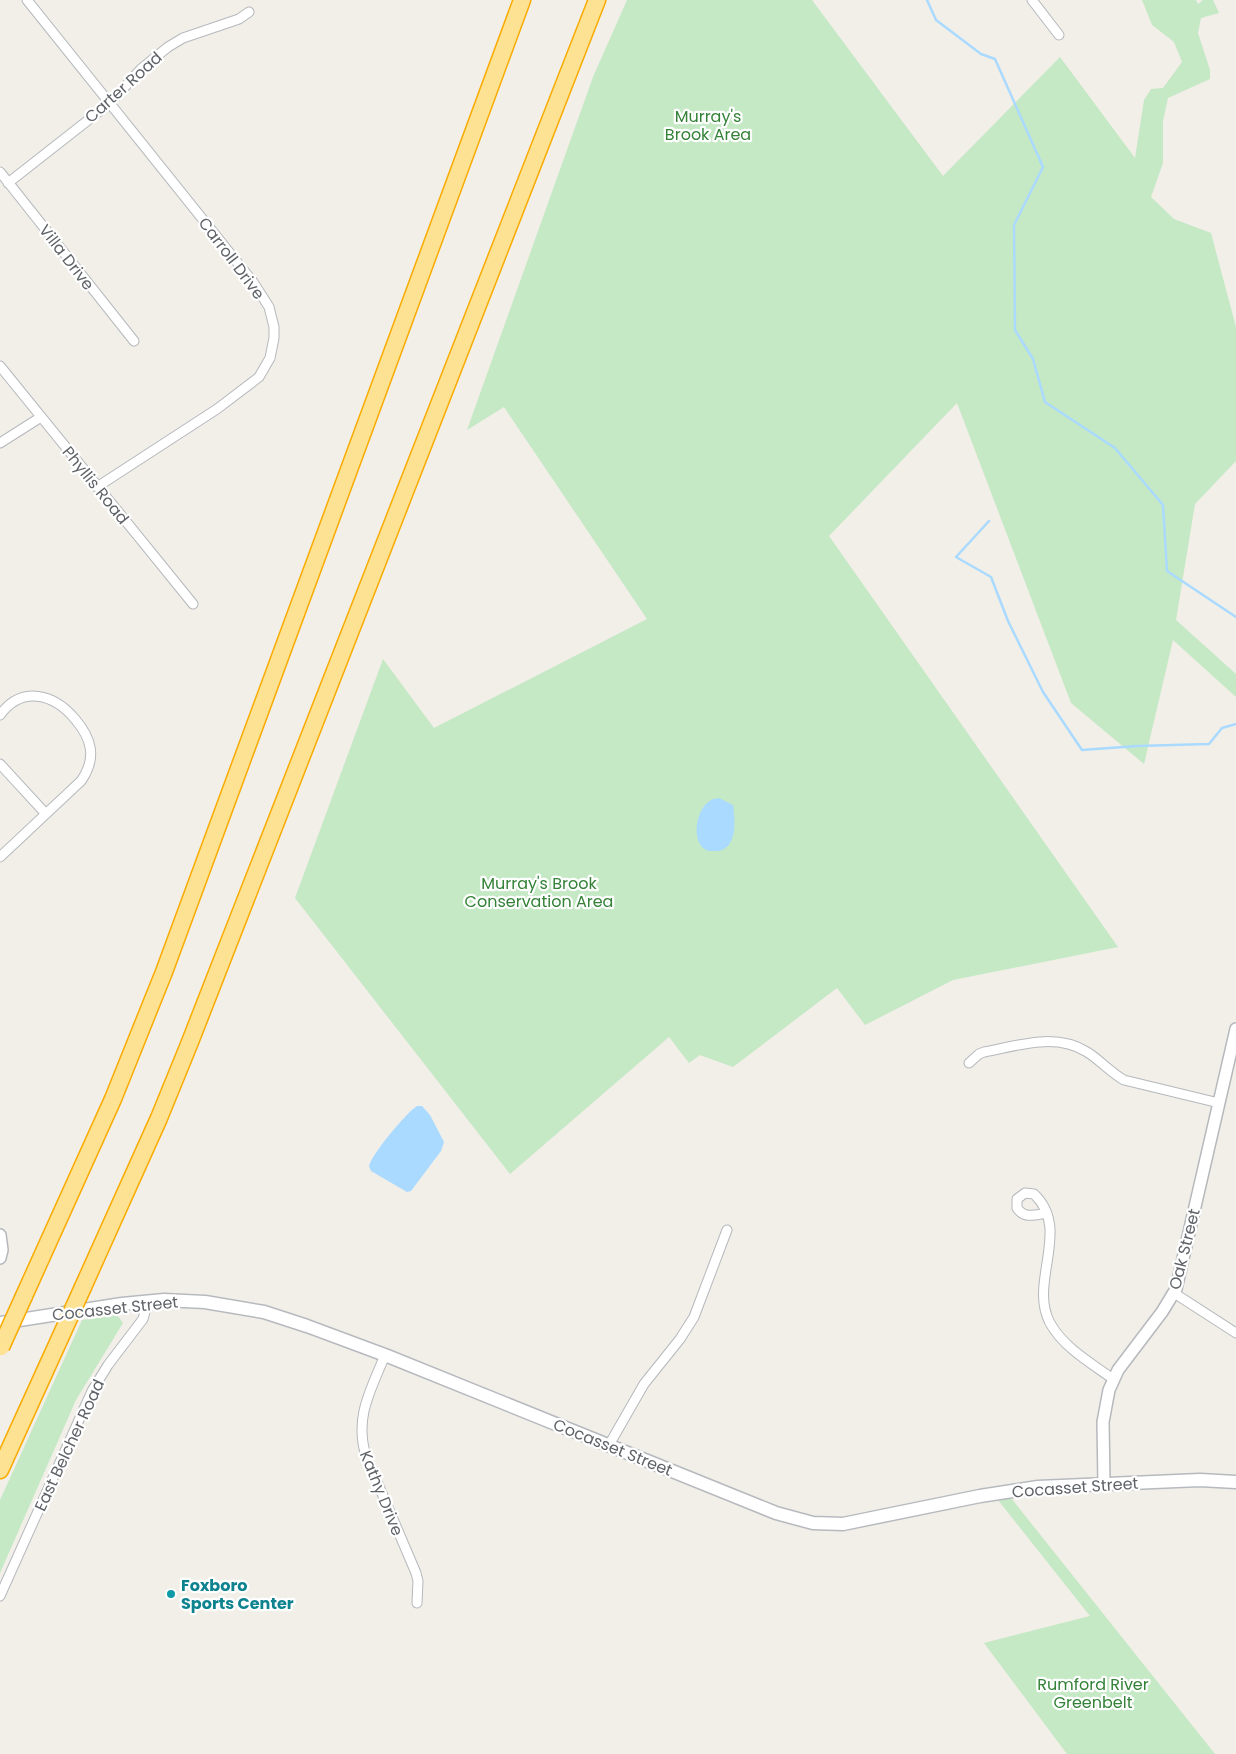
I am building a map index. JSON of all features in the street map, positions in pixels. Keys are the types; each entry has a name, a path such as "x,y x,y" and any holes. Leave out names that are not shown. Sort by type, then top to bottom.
{"highway":[{"path":"1,1349 113,1099 157,990 522,0"},
{"path":"0,1470 159,1118 190,1042 597,0"}],"main road":[{"name":"Cocasset Street","path":"0,1323 148,1301 198,1301 264,1312 385,1355 776,1513 822,1524 843,1524 980,1496 1038,1487 1200,1480 1236,1482"}],"street":[{"name":"Carroll Drive","path":"27,0 253,282 269,307 272,317 274,338 267,364 259,377 217,409 98,486"},
{"path":"1032,0 1059,36"},
{"name":"Carter Road","path":"8,183 110,103 142,69 168,47 183,38 239,19 250,12"},
{"name":"Villa Drive","path":"0,172 134,341"},
{"name":"Phyllis Road","path":"0,366 192,604"},
{"path":"0,443 41,418"},
{"path":"0,715 9,705 30,696 46,697 54,700 66,709 87,736 91,751 90,759 81,781 0,857"},
{"path":"0,764 46,814"},
{"name":"Oak Street","path":"1104,1484 1103,1422 1106,1400 1113,1379 1123,1363 1174,1293 1236,1029"},
{"path":"969,1063 984,1052 1043,1042 1059,1042 1085,1051 1113,1074 1124,1080 1219,1103"},
{"path":"1046,1214 1051,1237 1043,1287 1047,1316 1054,1329 1064,1341 1113,1379"},
{"path":"609,1445 644,1384 680,1339 694,1317 727,1230"},
{"path":"0,1235 2,1250 0,1258"},
{"path":"1174,1293 1236,1333"},
{"name":"East Belcher Road","path":"0,1596 92,1390 108,1365 143,1320 148,1301"},
{"name":"Kathy Drive","path":"385,1355 364,1408 361,1438 366,1456 416,1573 418,1581 417,1603"}],"green space":[{"path":"627,0 812,0 943,176 1060,57 1135,158 1144,100 1151,89 1163,88 1182,62 1174,42 1152,25 1142,0 1196,0 1198,4 1203,0 1213,0 1219,13 1201,18 1198,33 1210,70 1210,79 1168,98 1163,121 1163,163 1151,197 1174,219 1211,233 1236,327 1236,461 1195,504 1176,620 1236,674 1236,697 1173,640 1144,764 1071,703 957,403 829,536 1118,947 953,980 865,1025 837,988 733,1067 700,1055 689,1063 669,1037 510,1174 295,898 383,659 434,728 647,619 504,407 467,430 593,77"},
{"path":"117,1315 123,1323 76,1400 0,1573 0,1500 82,1320"},
{"name":"Rumford River Greenbelt","path":"1011,1498 1215,1754 1067,1754 984,1643 1090,1616 998,1500"}],"water":[{"path":"719,798 733,805 734,832 729,845 724,849 708,851 699,843 697,822 706,804 712,799"},
{"path":"417,1106 422,1106 430,1115 444,1142 441,1151 411,1191 407,1192 371,1171 369,1166 371,1160 390,1134"}],"waterway":[{"path":"927,0 936,20 981,54 995,59 1043,167 1014,225 1015,330 1033,359 1045,402 1115,448 1163,505 1167,571 1236,617"},
{"path":"989,521 956,557 991,577 1008,621 1043,692 1082,750 1209,744 1222,728 1236,724"}],"place":[{"name":"Foxboro Sports Center","path":"171,1594"}],"park label":[{"name":"Murray's Brook Area","path":"708,125"},
{"name":"Murray's Brook Conservation Area","path":"539,892"}]}
